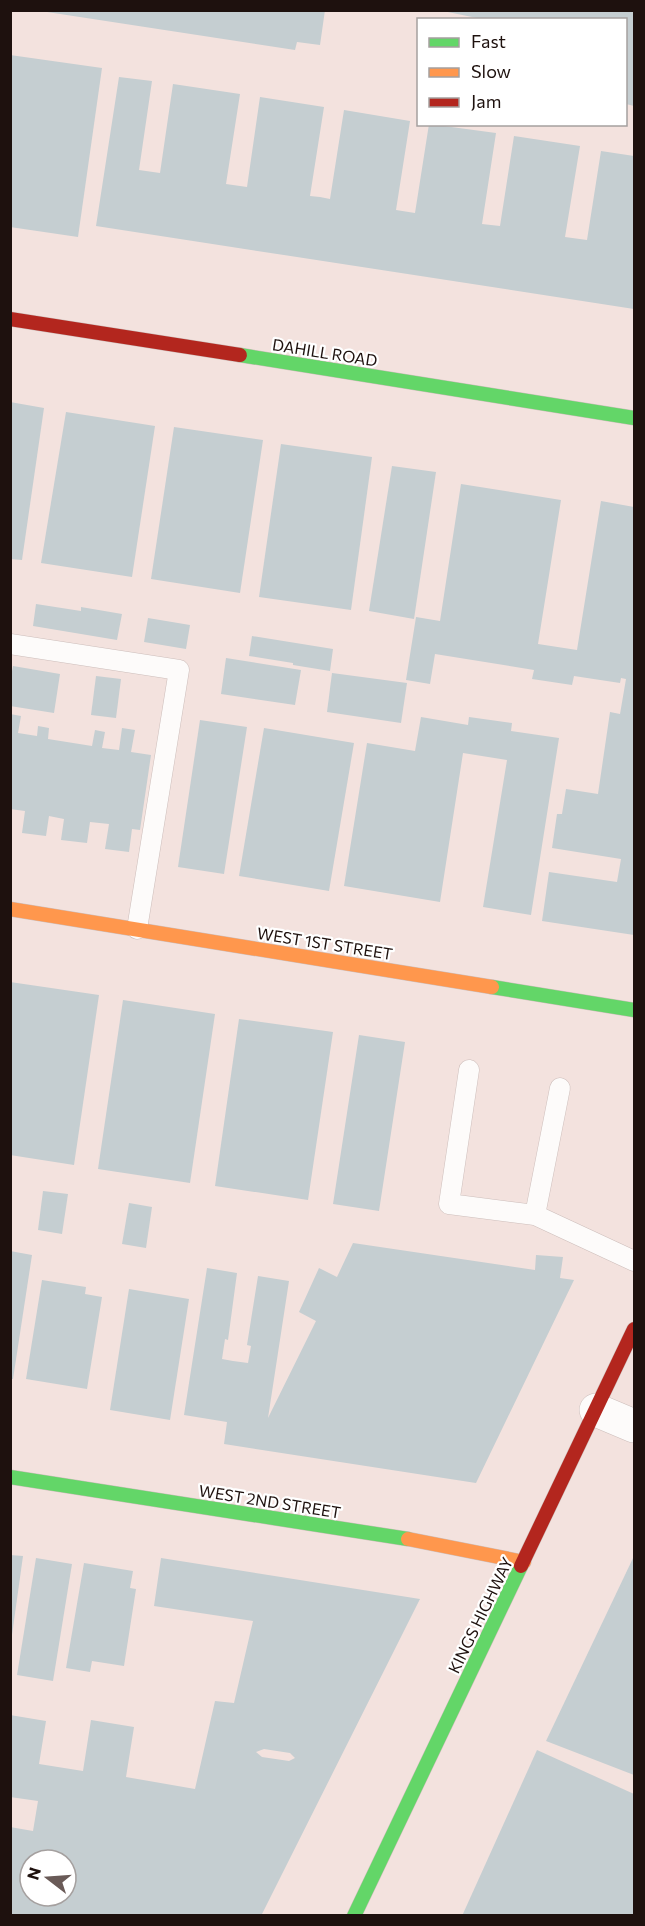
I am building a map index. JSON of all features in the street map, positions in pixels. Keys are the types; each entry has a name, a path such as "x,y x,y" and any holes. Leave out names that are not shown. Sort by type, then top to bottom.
{"street":[{"name":"DAHILL ROAD","path":"10,319 634,418"},
{"name":"WEST 1ST STREET","path":"10,909 634,1010"},
{"name":"KINGS HIGHWAY","path":"354,1916 634,1329"},
{"path":"596,1410 634,1426"},
{"name":"WEST 2ND STREET","path":"10,1477 425,1542 524,1562"}],"lane":[{"path":"10,644 179,670 137,928"},
{"path":"469,1070 449,1204 535,1215 634,1261"},
{"path":"535,1215 560,1088"}],"building":[{"path":"34,10 325,10 320,45 297,42 295,50"},
{"path":"438,10 634,10 634,106 627,104 627,18 477,18"},
{"path":"10,55 102,68 78,237 10,227"},
{"path":"119,77 152,81 139,170 160,173 173,84 240,94 226,184 247,187 260,97 324,107 310,196 330,199 344,110 410,121 396,210 415,213 429,126 496,133 482,224 500,226 514,136 580,146 565,237 587,240 601,151 634,156 634,309 96,226"},
{"path":"10,402 44,408 22,560 10,559"},
{"path":"66,412 155,426 132,577 41,563"},
{"path":"174,427 263,440 240,593 151,579"},
{"path":"281,444 372,457 351,610 259,597"},
{"path":"392,466 436,472 414,619 369,611"},
{"path":"461,484 561,500 538,644 577,650 601,501 634,507 634,935 542,921 549,872 617,882 621,859 552,848 557,814 562,814 566,789 598,794 610,712 620,714 626,679 621,678 620,683 574,676 572,685 532,679 534,670 435,654 430,684 406,680 416,617 440,621"},
{"path":"36,604 81,611 81,607 122,614 117,640 33,626"},
{"path":"148,618 190,625 186,649 144,642"},
{"path":"252,636 333,649 330,671 249,656"},
{"path":"226,658 301,670 295,705 221,694"},
{"path":"13,666 60,674 54,713 10,706"},
{"path":"332,673 407,683 401,723 327,712"},
{"path":"96,676 121,679 116,718 91,715"},
{"path":"10,714 21,716 18,733 37,736 38,726 49,728 48,739 92,746 95,730 105,732 102,748 119,750 122,728 135,730 131,752 151,755 140,830 132,829 129,852 105,849 109,824 90,822 87,843 61,840 64,819 49,816 46,836 22,833 25,811 10,809"},
{"path":"421,717 468,725 469,717 512,723 511,731 559,738 531,915 483,907 507,760 463,753 440,902 344,886 367,743 415,751"},
{"path":"200,720 247,727 224,874 178,867"},
{"path":"264,728 354,743 329,891 239,876"},
{"path":"10,982 99,995 74,1165 10,1155"},
{"path":"123,1000 215,1014 190,1183 98,1169"},
{"path":"239,1019 333,1032 308,1200 215,1186"},
{"path":"359,1035 405,1042 379,1211 333,1204"},
{"path":"43,1191 68,1194 62,1234 38,1230"},
{"path":"129,1203 152,1207 146,1248 122,1244"},
{"path":"353,1243 535,1270 536,1255 563,1257 560,1278 574,1280 476,1483 224,1444 227,1422 184,1415 207,1268 237,1273 228,1340 225,1339 222,1359 233,1361 248,1363 251,1346 247,1345 258,1276 289,1281 268,1418 316,1321 299,1312 319,1268 337,1277"},
{"path":"10,1251 32,1255 13,1379 10,1379"},
{"path":"42,1280 86,1287 85,1294 102,1297 87,1389 26,1379"},
{"path":"129,1289 189,1299 170,1420 110,1410"},
{"path":"10,1555 23,1556 12,1635 10,1635"},
{"path":"634,1556 634,1775 546,1741"},
{"path":"36,1558 72,1564 53,1681 17,1675"},
{"path":"161,1558 420,1599 261,1916 10,1916 10,1827 33,1831 38,1801 10,1797 10,1715 46,1721 39,1764 83,1771 91,1720 134,1727 126,1777 195,1789 215,1701 234,1703 253,1621 154,1606","holes":["264,1749 290,1753 295,1758 289,1761 262,1757 256,1752"]},
{"path":"84,1563 133,1571 130,1588 136,1589 124,1666 92,1661 90,1672 66,1668"},
{"path":"537,1750 634,1794 634,1916 462,1916"}],"traffic: fast":[{"path":"240,355 634,418"},
{"path":"492,987 634,1010"},
{"path":"10,1477 408,1539"},
{"path":"354,1916 521,1566"}],"traffic: slow":[{"path":"10,909 492,987"},
{"path":"408,1539 524,1562"}],"traffic: jam":[{"path":"10,319 240,355"},
{"path":"521,1566 634,1329"}]}
